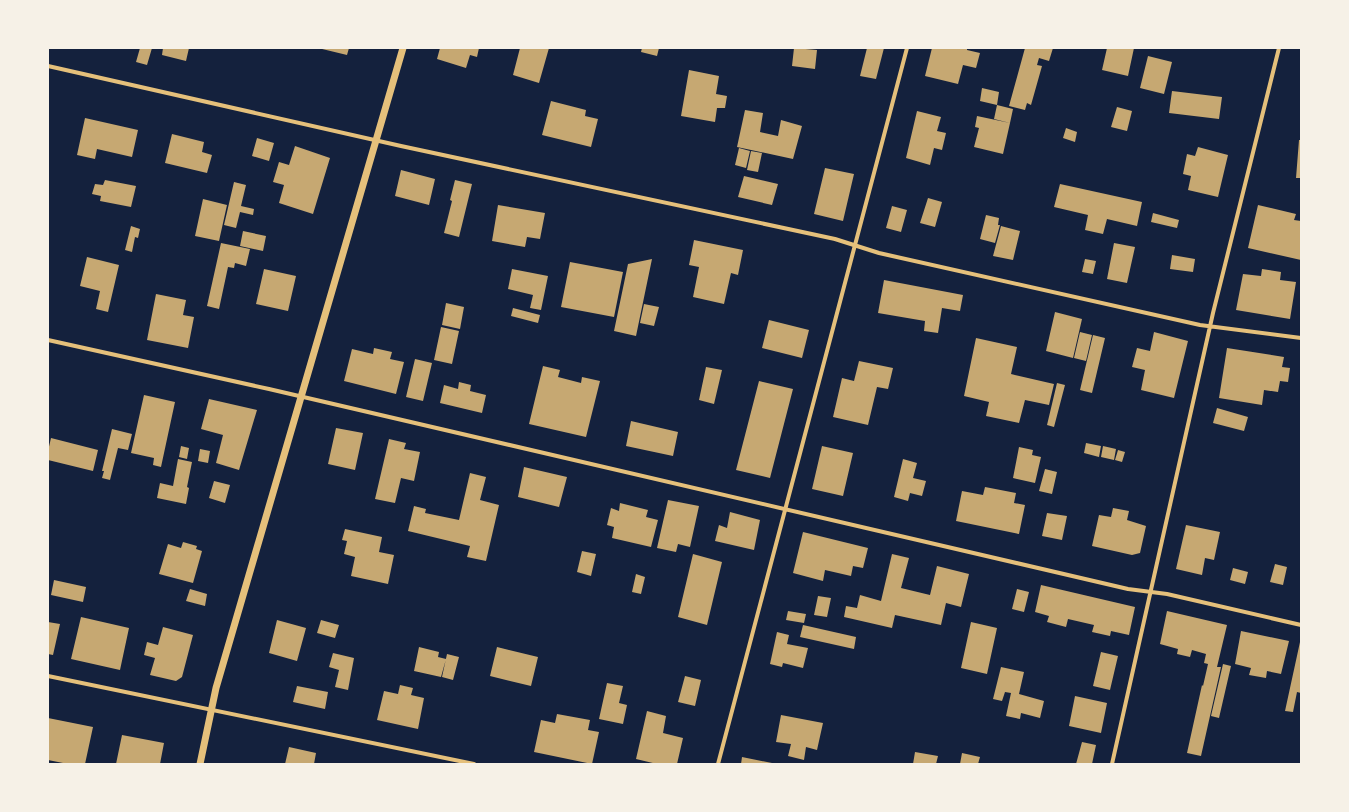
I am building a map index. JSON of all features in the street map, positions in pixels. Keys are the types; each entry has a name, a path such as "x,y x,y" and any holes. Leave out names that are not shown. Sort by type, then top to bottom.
{"street":[{"path":"200,764 218,680 403,48"},
{"path":"718,764 907,48"},
{"path":"1112,764 1211,326 1278,48"},
{"path":"48,66 376,141 835,239 878,253 1211,326 1301,338"},
{"path":"48,340 301,396 1128,588 1167,594 1301,625"},
{"path":"48,676 474,764"}],"building":[{"path":"140,48 152,48 147,65 136,62"},
{"path":"163,48 189,48 186,61 162,55"},
{"path":"318,48 349,48 347,55"},
{"path":"440,48 479,48 477,57 470,55 466,68 437,59"},
{"path":"520,48 549,48 539,83 513,75"},
{"path":"642,48 659,48 657,56 641,52"},
{"path":"794,48 817,50 815,69 792,66"},
{"path":"867,48 884,48 876,79 860,76"},
{"path":"932,48 967,48 967,50 980,53 976,68 963,65 958,84 925,76"},
{"path":"1025,48 1053,48 1049,61 1039,58 1037,65 1042,66 1031,105 1027,103 1025,110 1009,106"},
{"path":"1107,48 1134,48 1128,76 1102,70"},
{"path":"1148,56 1172,62 1164,94 1140,88"},
{"path":"689,70 719,76 716,94 727,96 725,108 717,108 715,122 681,116"},
{"path":"982,88 999,92 997,105 980,101"},
{"path":"1172,91 1222,97 1219,119 1169,113"},
{"path":"551,101 586,110 585,116 598,119 591,147 542,135"},
{"path":"997,105 1013,109 1010,123 994,119"},
{"path":"1117,107 1132,111 1127,131 1111,127"},
{"path":"745,110 763,113 760,132 778,136 781,120 802,126 793,159 737,147"},
{"path":"917,111 941,117 937,131 946,133 942,150 934,148 930,165 906,158"},
{"path":"977,116 1010,123 1003,154 974,147 979,128 975,127"},
{"path":"85,118 138,130 132,157 97,149 95,159 77,155"},
{"path":"1066,128 1077,132 1075,142 1063,138"},
{"path":"172,134 204,142 202,152 212,155 207,173 165,163"},
{"path":"257,138 274,143 269,161 252,156"},
{"path":"1299,140 1301,140 1301,178 1296,178"},
{"path":"295,146 330,158 313,214 279,203 284,185 273,182 279,162 289,165"},
{"path":"1198,147 1228,155 1218,197 1188,190 1191,176 1183,174 1187,154 1195,156"},
{"path":"739,148 750,151 746,168 735,165"},
{"path":"751,151 762,153 758,172 747,170"},
{"path":"825,168 854,174 843,221 814,214"},
{"path":"401,170 435,179 429,205 395,196"},
{"path":"744,176 778,184 772,205 738,197"},
{"path":"105,180 136,186 131,207 100,201 101,196 92,194 95,184 103,185"},
{"path":"455,180 472,184 459,237 444,233 452,201 450,200"},
{"path":"234,182 246,185 241,206 254,209 253,215 240,212 236,228 224,225"},
{"path":"1060,184 1142,202 1137,226 1107,219 1103,234 1085,230 1088,215 1054,207"},
{"path":"928,198 942,202 935,227 920,223"},
{"path":"203,199 227,205 219,241 195,236"},
{"path":"498,205 545,213 540,239 527,237 525,247 492,241"},
{"path":"1258,205 1296,214 1294,220 1301,221 1301,260 1248,248"},
{"path":"892,206 907,210 901,232 886,228"},
{"path":"1153,213 1179,220 1177,228 1151,222"},
{"path":"986,215 999,218 998,225 1000,225 995,243 980,239"},
{"path":"131,226 140,229 138,238 135,237 132,252 125,250"},
{"path":"1001,226 1020,231 1013,260 993,256"},
{"path":"243,231 266,236 263,251 240,246"},
{"path":"694,240 743,250 738,275 731,273 724,304 693,297 699,267 689,265"},
{"path":"221,243 250,249 246,266 235,263 234,268 228,267 219,309 207,306"},
{"path":"1114,243 1135,247 1127,283 1107,279"},
{"path":"1172,255 1195,259 1193,272 1170,269"},
{"path":"87,257 119,265 108,312 96,309 100,291 80,286"},
{"path":"652,259 636,336 614,331 628,264"},
{"path":"1085,259 1096,261 1093,274 1082,272"},
{"path":"570,262 623,272 614,317 561,307"},
{"path":"264,269 296,276 288,311 256,304"},
{"path":"512,269 548,276 541,310 530,308 533,295 508,289"},
{"path":"1262,269 1281,272 1280,280 1296,282 1290,319 1236,310 1243,274 1261,276"},
{"path":"884,280 963,295 960,311 942,308 938,333 924,331 925,321 878,313"},
{"path":"156,294 186,300 183,315 194,317 188,348 147,340"},
{"path":"446,303 464,307 460,329 442,325"},
{"path":"644,304 659,307 654,326 640,323"},
{"path":"513,308 540,315 538,323 511,316"},
{"path":"1055,312 1082,319 1073,358 1046,351"},
{"path":"769,320 809,330 802,358 762,348"},
{"path":"441,327 459,331 452,364 434,360"},
{"path":"1080,332 1092,335 1086,361 1074,358"},
{"path":"1154,332 1188,341 1174,398 1141,390 1145,370 1132,367 1137,348 1150,351"},
{"path":"1093,335 1105,338 1092,393 1080,390"},
{"path":"976,338 1017,347 1011,374 1054,384 1049,405 1025,400 1019,423 986,416 989,402 964,396"},
{"path":"374,348 392,352 390,359 404,362 396,394 344,381 352,349 373,354"},
{"path":"1227,348 1284,357 1282,367 1290,368 1288,382 1280,381 1278,392 1264,390 1262,405 1219,398"},
{"path":"415,359 432,363 423,401 406,397"},
{"path":"859,361 893,368 888,389 877,387 868,425 833,417 842,378 854,381"},
{"path":"543,366 560,370 558,377 581,383 582,377 600,381 586,437 529,424"},
{"path":"706,367 722,370 714,404 699,400"},
{"path":"759,381 793,389 770,478 736,470"},
{"path":"459,382 471,385 470,391 486,395 482,413 440,403 444,385 458,389"},
{"path":"1057,383 1065,385 1054,427 1047,425"},
{"path":"144,395 175,402 161,467 153,465 154,458 131,453"},
{"path":"209,399 257,410 239,470 216,463 223,435 201,429"},
{"path":"1217,408 1248,417 1244,431 1213,423"},
{"path":"631,421 678,432 673,456 626,446"},
{"path":"336,428 363,433 355,470 328,464"},
{"path":"112,429 132,434 128,450 118,448 110,480 102,478 104,471 102,471"},
{"path":"51,438 98,450 93,471 48,460 48,451"},
{"path":"389,439 406,443 404,449 420,452 414,481 401,478 395,503 375,499"},
{"path":"1086,443 1101,446 1099,457 1084,453"},
{"path":"181,446 189,448 187,459 179,457"},
{"path":"822,446 853,453 843,496 812,489"},
{"path":"1103,446 1116,449 1114,460 1101,457"},
{"path":"1019,447 1033,450 1032,455 1041,457 1035,483 1013,478"},
{"path":"200,449 210,451 208,463 198,461"},
{"path":"1118,450 1125,452 1122,462 1115,460"},
{"path":"178,459 192,462 187,487 189,488 186,504 157,498 160,483 173,486"},
{"path":"903,459 917,463 913,478 926,481 922,496 910,493 908,501 894,497"},
{"path":"524,467 567,477 559,507 518,497"},
{"path":"1045,469 1057,472 1052,494 1039,491"},
{"path":"470,473 486,477 480,500 499,505 486,561 467,557 470,546 408,531 414,506 426,509 425,513 459,520"},
{"path":"214,481 230,485 225,503 209,498"},
{"path":"985,487 1016,493 1014,503 1025,505 1019,534 956,521 962,491 983,495"},
{"path":"668,500 699,506 690,547 678,544 676,552 657,548"},
{"path":"620,503 648,510 646,517 658,520 651,547 612,538 614,527 607,525 611,508 619,511"},
{"path":"1113,508 1129,511 1127,520 1146,526 1140,553 1132,555 1092,546 1099,515 1111,517"},
{"path":"730,512 760,520 754,550 715,541 719,525 727,528"},
{"path":"1047,513 1067,516 1062,540 1042,536"},
{"path":"1186,525 1220,532 1214,560 1205,558 1202,575 1176,569"},
{"path":"345,529 382,537 379,552 394,555 388,584 351,576 355,557 344,554 347,541 342,540"},
{"path":"803,532 868,548 863,568 853,566 851,576 825,570 823,581 793,573"},
{"path":"183,542 197,546 196,549 202,551 193,583 159,574 168,544 181,548"},
{"path":"582,551 596,554 591,576 577,572"},
{"path":"693,554 722,562 707,625 678,617"},
{"path":"892,554 909,558 901,588 930,595 937,566 969,574 961,607 946,603 941,625 895,615 892,628 844,617 846,606 857,608 860,595 881,601"},
{"path":"1275,564 1287,567 1283,585 1270,582"},
{"path":"1233,568 1248,572 1245,584 1230,580"},
{"path":"636,574 645,577 641,594 632,592"},
{"path":"54,580 86,587 83,602 51,595"},
{"path":"1041,585 1135,607 1129,635 1111,631 1110,636 1092,632 1094,625 1068,619 1066,627 1047,622 1049,616 1035,612"},
{"path":"190,589 207,594 205,606 186,601"},
{"path":"1017,589 1029,592 1024,612 1012,609"},
{"path":"818,596 831,598 827,617 814,615"},
{"path":"788,611 806,614 804,623 786,620"},
{"path":"1167,611 1227,625 1217,667 1221,667 1201,756 1187,753 1208,664 1204,663 1206,654 1192,650 1190,657 1177,654 1178,649 1160,644"},
{"path":"81,617 129,628 120,670 71,659"},
{"path":"277,620 306,628 297,661 269,653"},
{"path":"321,620 339,625 335,638 317,633"},
{"path":"48,622 60,624 53,655 48,654"},
{"path":"971,622 997,628 987,674 961,668"},
{"path":"803,625 856,637 854,649 800,637"},
{"path":"163,627 193,635 182,677 176,681 150,675 155,658 144,655 147,642 158,645"},
{"path":"1241,631 1289,641 1281,674 1267,671 1266,678 1249,675 1251,668 1235,664"},
{"path":"777,632 789,635 787,644 808,648 803,668 783,663 782,667 770,664"},
{"path":"1300,642 1301,693 1297,692 1293,712 1285,711"},
{"path":"419,647 439,652 438,657 446,659 441,677 414,671"},
{"path":"497,647 538,657 531,686 490,676"},
{"path":"1101,652 1118,656 1110,690 1093,686"},
{"path":"333,653 354,658 348,690 335,687 339,670 329,667"},
{"path":"447,654 459,657 453,680 442,677"},
{"path":"1223,664 1231,666 1219,718 1211,716"},
{"path":"1001,667 1024,672 1019,694 1044,701 1040,718 1021,713 1020,719 1006,716 1011,693 1005,692 1002,701 993,699"},
{"path":"685,676 701,680 695,706 678,702"},
{"path":"607,683 623,686 619,703 627,705 623,724 599,719"},
{"path":"400,685 413,688 411,695 424,698 418,729 377,720 384,691 398,694"},
{"path":"297,686 328,692 325,709 293,702"},
{"path":"1075,696 1107,703 1101,733 1069,726"},
{"path":"647,711 666,716 663,733 683,738 677,764 657,764 636,759"},
{"path":"557,714 590,720 588,730 599,732 592,764 534,752 541,720 555,723"},
{"path":"781,715 823,723 817,750 806,747 804,760 788,756 791,744 776,742"},
{"path":"48,718 93,727 85,764 68,764 48,760"},
{"path":"122,735 164,743 160,764 116,764"},
{"path":"1082,742 1096,745 1092,764 1076,764"},
{"path":"289,747 316,753 314,764 285,764"},
{"path":"915,752 938,756 936,764 913,764"},
{"path":"962,753 980,757 978,764 960,764"},
{"path":"742,757 772,763 772,764 741,764"}]}
